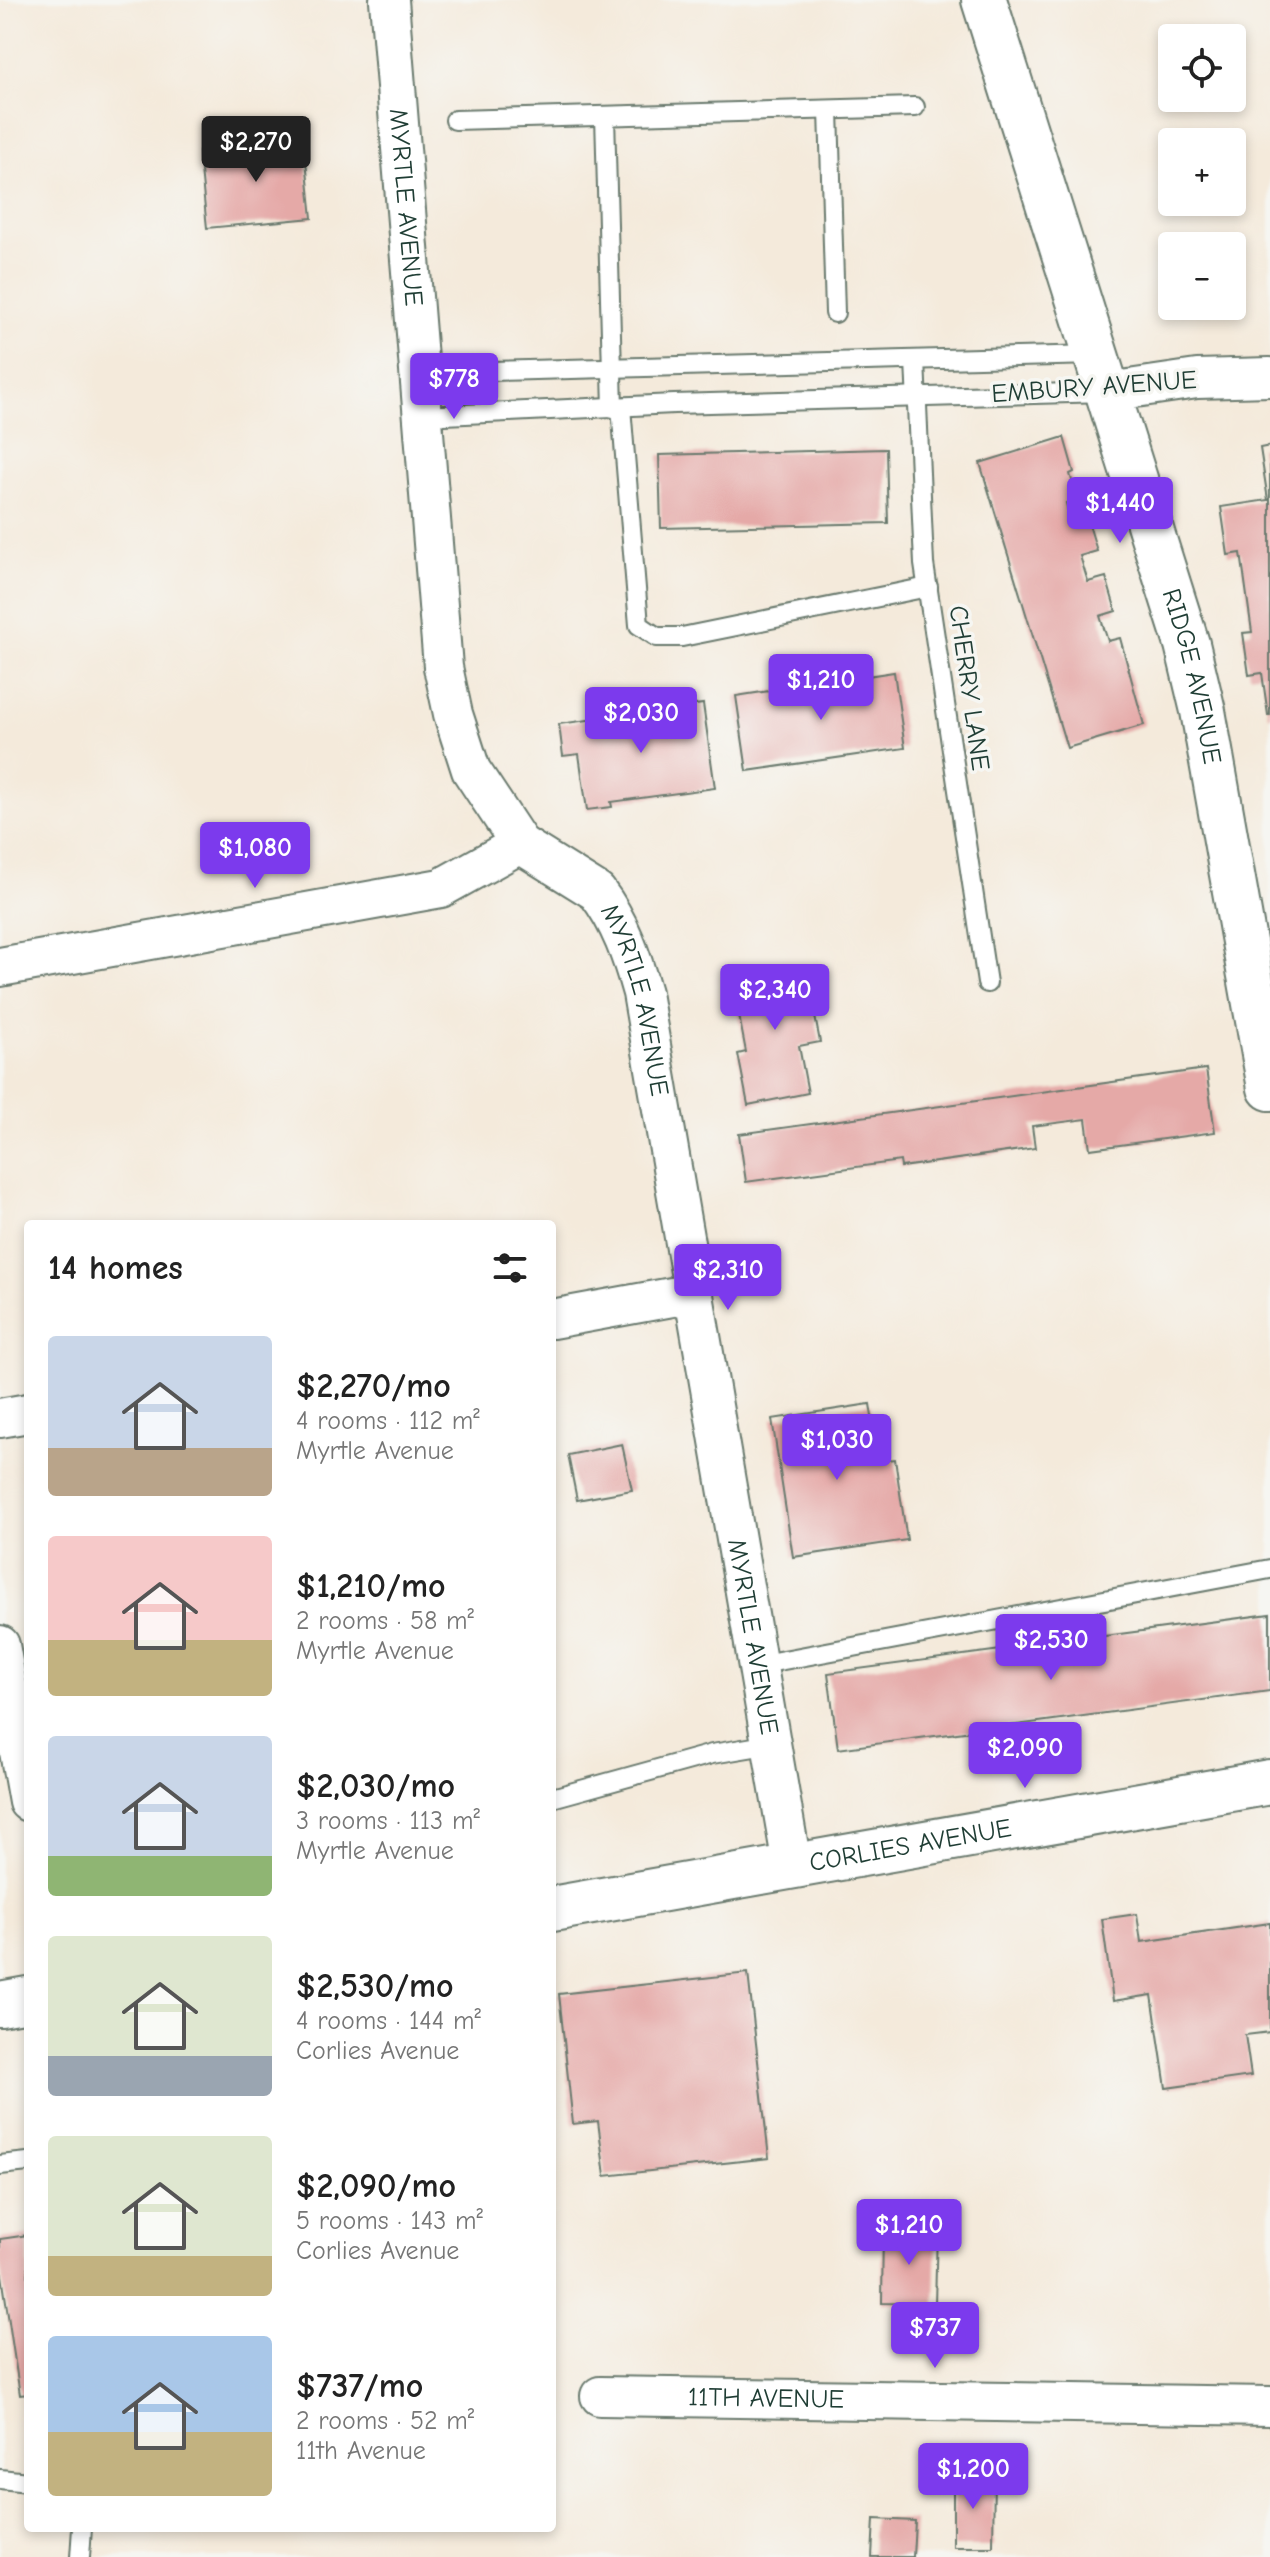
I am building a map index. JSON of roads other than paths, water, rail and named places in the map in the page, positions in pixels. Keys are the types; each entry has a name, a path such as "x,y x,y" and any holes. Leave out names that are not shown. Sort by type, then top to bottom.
{"street":[{"name":"MYRTLE AVENUE","path":"389,0 443,667 453,714 471,770 520,844 597,892 629,947 642,993 792,1865"},
{"name":"RIDGE AVENUE","path":"984,0 1187,644 1203,711 1270,1088"},
{"name":"EMBURY AVENUE","path":"1102,373 1197,379 1270,377"},
{"path":"0,967 441,888 520,844"},
{"path":"556,1318 694,1293"},
{"path":"0,1418 24,1414"},
{"path":"0,1645 22,1791"},
{"name":"CORLIES AVENUE","path":"556,1908 1270,1782"},
{"path":"0,2004 24,2000"},
{"name":"11TH AVENUE","path":"600,2396 1270,2406"}],"lane":[{"path":"455,120 915,107"},
{"path":"829,110 835,313"},
{"path":"605,116 611,369 639,625 657,637 682,637 928,587"},
{"name":"EMBURY AVENUE","path":"419,373 915,360 1102,373"},
{"path":"915,360 918,398"},
{"name":"EMBURY AVENUE","path":"423,416 918,398 1102,373"},
{"name":"CHERRY LANE","path":"918,398 924,564 987,983"},
{"path":"757,1665 1270,1569"},
{"path":"556,1797 712,1754 772,1744"},
{"path":"0,2165 24,2162"},
{"path":"0,2479 24,2482"},
{"path":"80,2557 82,2532"}]}
